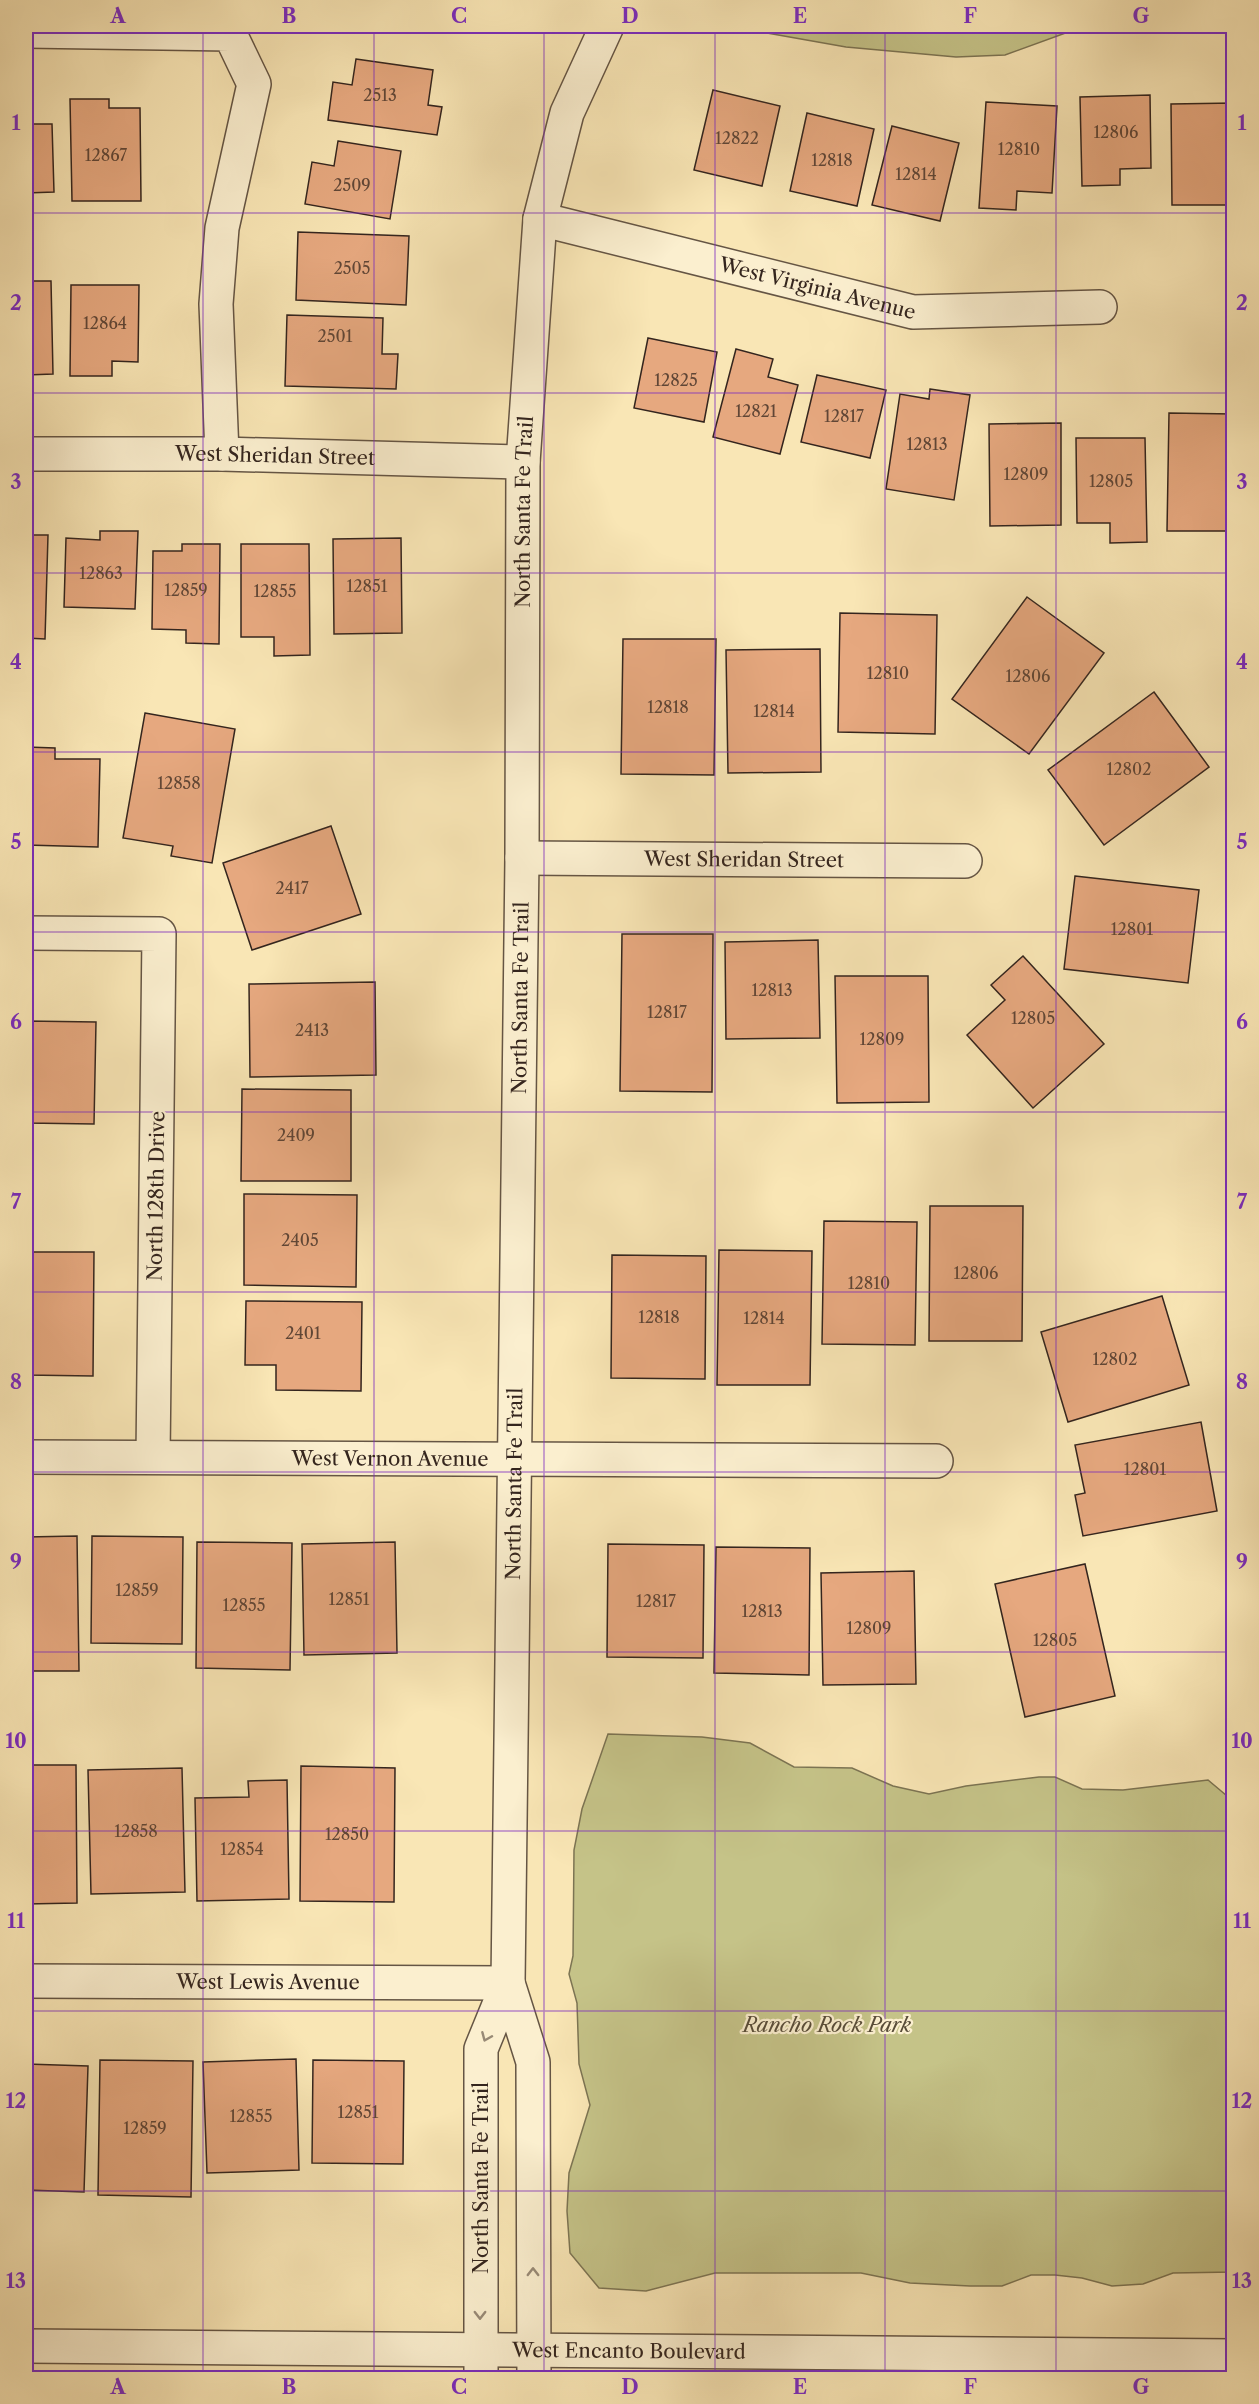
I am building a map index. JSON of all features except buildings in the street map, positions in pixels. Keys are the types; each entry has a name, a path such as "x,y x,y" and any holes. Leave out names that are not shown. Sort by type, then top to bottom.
{"street":[{"name":"North Santa Fe Trail","path":"534,2365 533,2062 508,1983 522,858 524,462 540,219 567,113 607,26"},
{"path":"26,31 230,34 255,84 222,228 216,304 222,454"},
{"name":"West Virginia Avenue","path":"540,219 913,312 1100,307"},
{"name":"West Sheridan Street","path":"26,454 222,454 524,462"},
{"name":"West Sheridan Street","path":"522,858 965,861"},
{"name":"North 128th Drive","path":"26,933 159,934 153,1457"},
{"name":"West Vernon Avenue","path":"26,1457 936,1461"},
{"name":"West Lewis Avenue","path":"26,1981 508,1983"},
{"name":"North Santa Fe Trail","path":"481,2364 481,2049 508,1983"},
{"name":"West Encanto Boulevard","path":"26,2346 534,2365 1233,2356"}],"green space":[{"path":"741,26 1145,26 1082,27 1005,55 956,57 846,47"},
{"name":"Rancho Rock Park","path":"608,1734 702,1737 750,1743 794,1767 852,1768 893,1786 929,1794 966,1786 1039,1777 1055,1777 1082,1789 1123,1790 1208,1780 1233,1801 1233,2272 1173,2273 1143,2284 1112,2286 1082,2278 1055,2275 1031,2275 1002,2286 970,2286 910,2283 861,2273 715,2273 646,2291 599,2288 570,2253 567,2211 569,2173 590,2105 579,2064 577,2003 569,1974 573,1956 574,1850 582,1809"}]}
